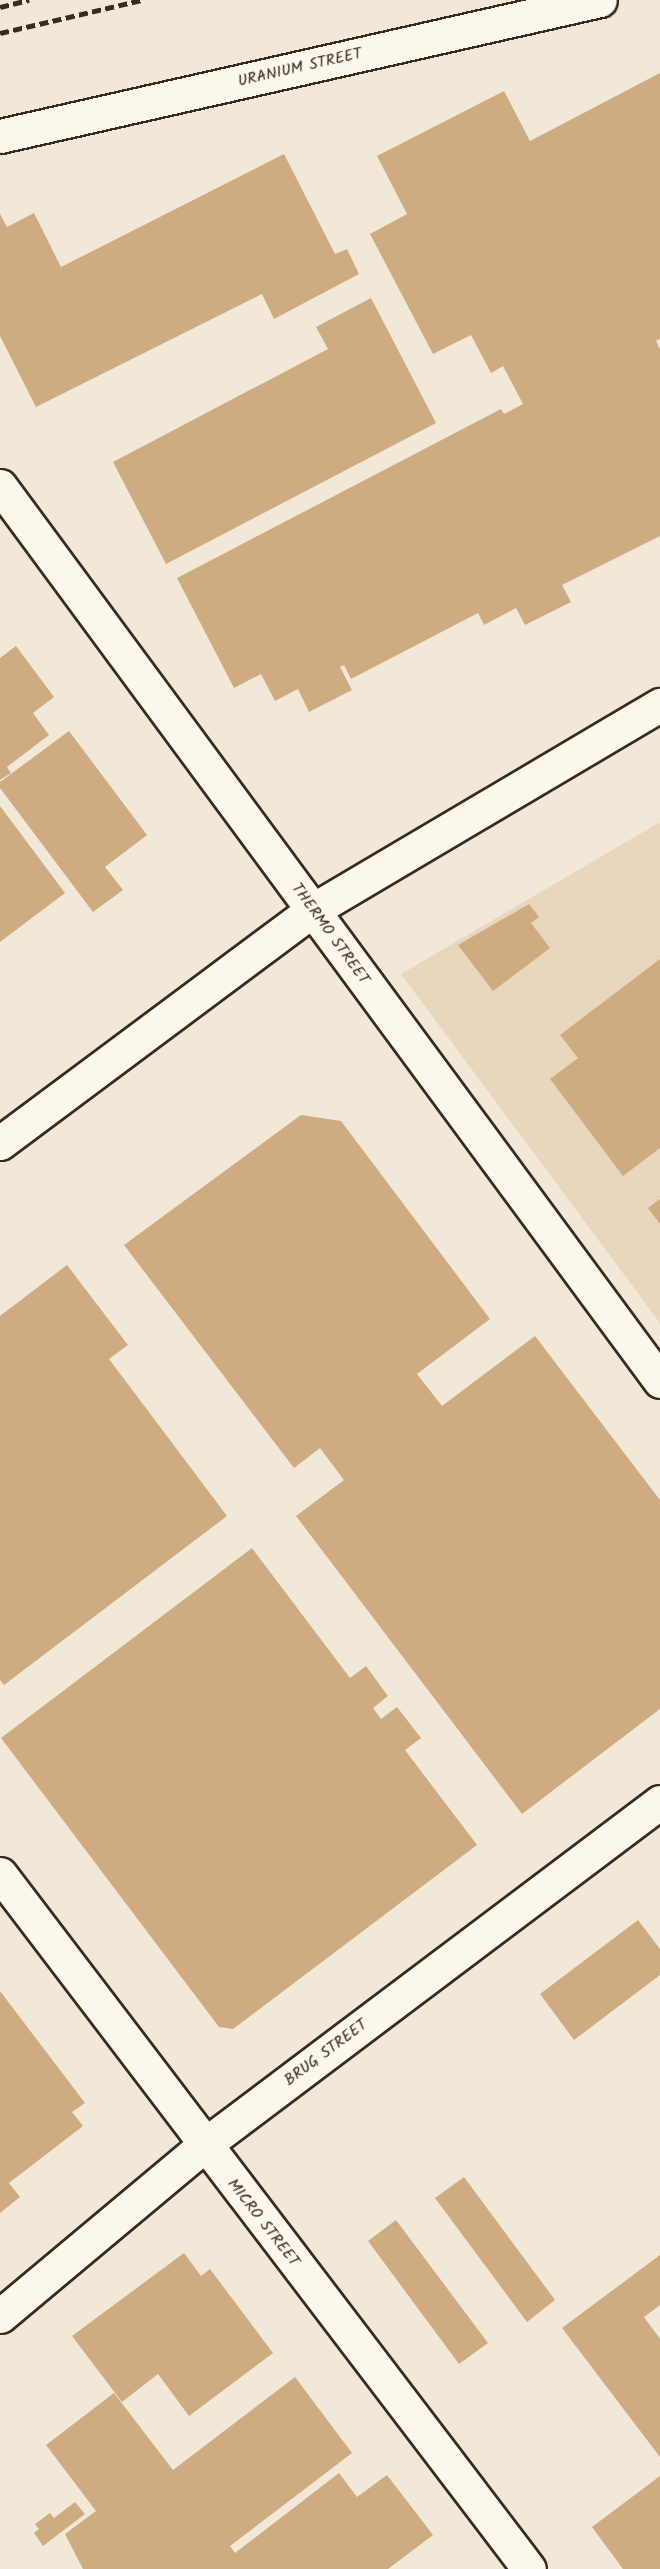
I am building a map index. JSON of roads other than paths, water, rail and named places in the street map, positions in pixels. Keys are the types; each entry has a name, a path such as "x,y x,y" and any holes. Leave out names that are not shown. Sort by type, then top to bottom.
{"street":[{"name":"URANIUM STREET","path":"0,136 600,0"},
{"name":"THERMO STREET","path":"0,486 660,1381"},
{"path":"0,1143 313,910 660,705"},
{"name":"BRUG STREET","path":"0,2316 203,2146 660,1802"},
{"name":"MICRO STREET","path":"0,1874 203,2146 529,2569"}],"railway":[{"path":"0,7 29,0"},
{"path":"0,33 142,0"}]}
